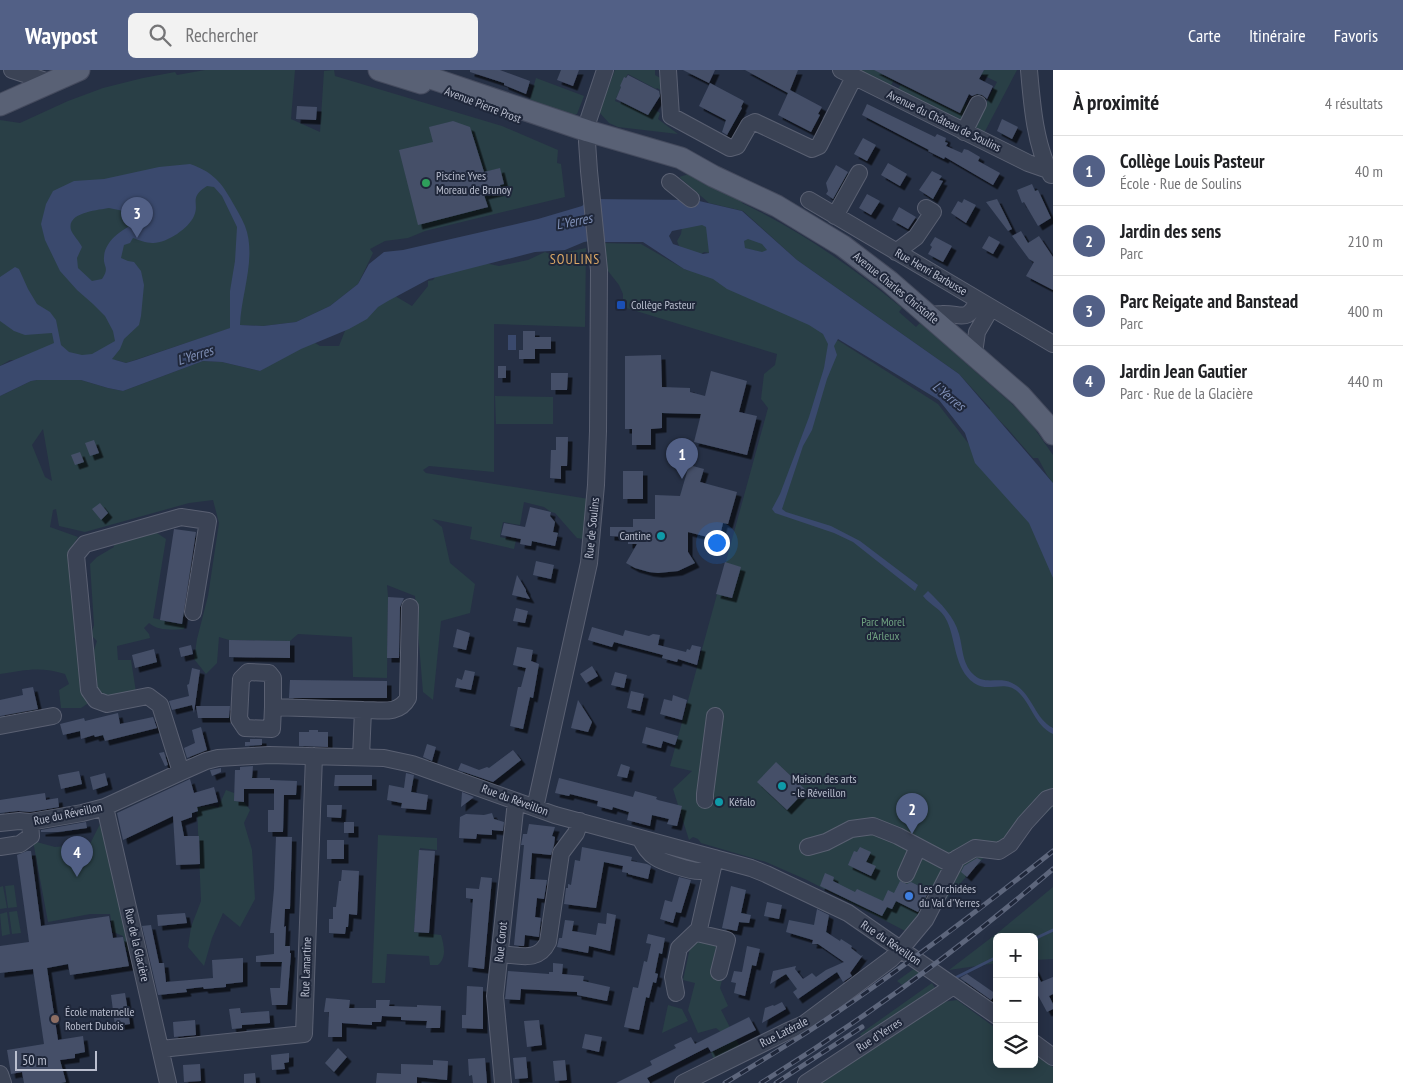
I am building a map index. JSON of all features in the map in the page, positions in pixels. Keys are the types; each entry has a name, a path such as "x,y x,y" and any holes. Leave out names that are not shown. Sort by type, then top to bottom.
{"main road":[{"path":"0,105 48,82 79,70"},
{"name":"Avenue Pierre Prost","path":"379,70 474,99 513,118 588,136"},
{"name":"Avenue Pierre Prost","path":"407,70 588,136"},
{"name":"Avenue Charles Christofle","path":"588,136 681,158 713,176 777,206 830,237 889,281 974,353 1021,396 1053,434"}],"street":[{"path":"12,70 48,82"},
{"path":"588,136 588,121 592,104 605,70"},
{"path":"668,70 671,116 730,148 737,146 749,125 755,122 812,149 820,146 847,73"},
{"path":"1030,70 1034,118 1050,175"},
{"name":"Avenue du Château de Soulins","path":"847,73 1050,175"},
{"path":"964,132 978,104"},
{"name":"Rue de Soulins","path":"535,808 589,563 596,485 599,270 591,198 588,136"},
{"path":"835,216 860,173"},
{"path":"670,182 691,199"},
{"name":"Rue Henri Barbusse","path":"809,200 1053,344"},
{"path":"896,252 916,237 933,212 926,208"},
{"path":"930,316 943,313 960,316 969,314 984,304"},
{"path":"974,353 984,304"},
{"path":"181,772 160,705 148,696 107,704 96,700 90,690 76,555 85,544 181,517 185,524 208,521 193,612"},
{"path":"273,707 397,710 402,707 408,698 410,607"},
{"path":"272,729 245,728 239,719 241,679 248,672 269,673 273,678 272,755"},
{"path":"361,757 363,710"},
{"path":"0,726 53,716"},
{"path":"705,800 704,794 715,716"},
{"name":"Rue du Réveillon","path":"0,823 30,822 105,807 181,772 218,758 272,755 384,758 412,764 535,808 640,838 714,863 766,874 841,910 993,1013"},
{"name":"Rue Lamartine","path":"160,1049 304,1034 314,756"},
{"path":"808,847 826,842 851,829 873,826 898,836 949,863 975,848 998,851 1010,844 1025,823 1047,800 1053,797"},
{"name":"Rue Corot","path":"502,1083 495,996 516,801"},
{"name":"Rue de la Glacière","path":"105,807 168,1083"},
{"path":"0,847 20,844 31,836 30,822"},
{"path":"500,954 530,956 544,950 548,942 561,853 576,833 580,822"},
{"path":"906,874 918,847"},
{"name":"Rue Latérale","path":"683,1083 804,1024 891,959 925,920 957,858"},
{"path":"676,993 673,977 679,948 697,932 714,863"},
{"path":"697,932 727,940 719,972"},
{"name":"Rue d'Yerres","path":"806,1083 952,987"},
{"path":"1038,1046 1053,1057"},
{"path":"0,1074 3,1083"}],"green space":[{"path":"205,70 295,70 291,119 320,132 324,71 334,70 335,76 502,126 558,150 557,163 561,164 565,197 425,231 408,238 385,241 370,249 373,253 358,284 330,306 296,322 263,326 240,325 126,363 116,360 10,360 0,366 0,120 20,123 68,101 103,88 175,72 177,75"},
{"path":"615,70 655,70 655,75 664,80 662,91 628,74 620,86 615,101 622,102 648,115 652,108 660,113 658,119 678,134 618,127 609,123 599,112"},
{"path":"852,70 874,70 894,80 889,89"},
{"path":"984,70 1017,70 983,135 974,128 997,82 981,74"},
{"path":"536,78 584,96 577,114 569,115 529,102"},
{"path":"901,84 959,113 964,104 970,107 964,123 897,92"},
{"path":"692,173 741,195 742,203 785,225 825,251 864,278 902,308 899,312 916,327 920,323 1011,403 1032,425 1053,455 1053,483 1038,458 1033,458 959,374 797,260 743,211 709,203 679,177"},
{"path":"708,218 710,253 704,252 700,255 679,246 677,241 682,227"},
{"path":"741,236 761,239 772,255 744,248"},
{"name":"Parc Morel d’Arleux","path":"602,243 641,244 686,270 712,272 773,290 823,334 839,341 938,404 1036,531 1053,576 1053,807 1009,848 987,854 913,935 807,880 766,862 701,843 693,837 689,840 673,789 692,771 670,766 768,408 761,399 764,374 775,365 777,354 623,307 623,294 619,285 608,271 602,254"},
{"path":"586,248 585,327 494,324 494,472 429,466 423,470 426,473 589,499 583,539 577,538 555,513 544,507 524,502 520,525 503,522 500,537 516,540 514,549 470,539 472,527 432,519 442,527 450,563 475,584 470,613 441,621 433,700 423,692 415,596 387,585 387,678 353,677 352,637 298,634 290,641 229,640 219,637 217,663 206,674 194,659 208,596 219,523 213,500 189,503 85,532 59,526 56,509 53,510 50,527 78,537 70,550 90,702 81,708 61,708 59,690 69,684 65,674 40,669 0,674 0,396 37,380 81,380 123,391 203,361 222,362 260,371 306,337 320,346 339,346 350,318 390,293 412,306 428,286 428,281 433,280 446,263 466,259 499,266 528,260 545,252 552,255","holes":["43,429 52,481 45,477 32,445"]},
{"path":"495,396 553,397 553,424 496,424"},
{"path":"154,531 166,539 153,618 185,625 184,629 170,630 161,629 149,623 144,628 150,638 117,646 118,660 131,660 136,692 113,699 98,693 92,656 97,641 91,635 94,625 90,564 97,557 114,547 113,542"},
{"path":"226,790 234,793 234,801 244,802 250,810 244,823 252,850 255,899 240,927 223,913 212,938 204,966 188,947 191,927 201,901 197,807 214,806 218,808"},
{"path":"102,820 131,951 126,951 123,936 113,932 110,914 90,914 48,922 33,841 55,847 90,844"},
{"path":"378,835 437,838 437,850 420,848 414,932 441,935 444,951 443,958 438,965 430,965 429,956 387,954 385,983 372,983"},
{"path":"14,885 17,907 8,908 5,886"},
{"path":"3,886 7,908 0,909 0,887"},
{"path":"1053,887 1053,959 1038,960 1038,933 997,933"},
{"path":"17,911 21,933 12,934 9,912"},
{"path":"7,912 10,934 2,936 0,914"},
{"path":"993,936 993,964 949,970"},
{"path":"700,939 719,942 723,976 720,988 728,1006 721,1010 740,1047 714,1060 711,1052 726,1044 721,1032 716,1028 698,1033 688,1010 695,983 683,980 690,948"},
{"path":"915,968 920,972 902,985 897,981"},
{"path":"932,983 935,988 933,992 861,1036 860,1034"},
{"path":"957,1000 993,1026 993,1068 1038,1068 1038,1058 1053,1067 1053,1083 815,1083 942,1002"},
{"path":"668,1005 682,1009 688,1021 662,1033"}],"water":[{"name":"L'Yerres","path":"190,164 209,173 222,186 242,219 248,238 249,263 240,325 263,326 296,322 330,306 358,284 369,264 384,252 403,250 538,219 582,206 589,199 695,200 742,211 797,260 959,374 1053,483 1053,578 1029,523 975,463 965,433 939,400 838,339 834,346 837,355 827,379 812,430 803,446 782,509 786,512 831,526 860,541 918,585 915,591 853,542 834,533 775,513 772,509 780,494 809,417 824,368 828,344 823,334 809,325 727,289 713,279 684,269 643,242 604,242 602,239 584,242 565,250 535,252 429,279 378,307 367,319 349,329 301,349 260,371 222,362 203,361 123,391 81,380 37,380 0,396 0,366 54,343 52,333 25,335 14,331 0,321 0,277 15,267 19,269 37,304 50,312 56,320 61,345 69,352 82,355 92,354 115,341 113,331 105,316 60,271 45,240 41,224 46,204 53,191 74,181 104,179 159,167","holes":["207,186 214,187 222,196 237,227 235,261 230,291 230,328 126,363 112,359 120,349 124,339 139,325 141,316 144,285 141,271 134,262 121,258 124,245 130,243 133,238 158,243 176,234 194,216 196,197","109,208 138,214 140,218 139,221 117,235 108,245 104,257 106,269 104,275 102,279 92,281 78,268 77,258 82,247 71,230 73,219 91,211","702,225 706,227 709,253 703,254 673,244 669,236 672,231","748,239 762,244 767,250 762,252 745,248 744,241"]},
{"path":"508,335 516,335 516,350 508,350"},
{"path":"928,591 954,622 969,670 977,678 1007,681 1019,687 1041,718 1053,728 1053,734 1041,725 1017,691 1007,687 979,686 967,677 956,654 947,621 942,613 923,596"}],"building":[{"path":"470,70 500,70 530,81 526,94 504,85 504,83 470,72"},
{"path":"561,70 579,70 573,86 557,80"},
{"path":"683,70 715,70 709,83"},
{"path":"745,70 798,70 790,90 822,107 811,132 778,115 788,93"},
{"path":"874,70 984,70 979,79 993,86 987,99 982,95 972,96 969,94 960,113"},
{"path":"628,75 659,91 660,96 648,115 616,99 624,77 626,78"},
{"path":"710,83 744,101 727,135 722,132 726,120 699,106"},
{"path":"867,104 935,137 937,134 946,138 945,142 948,143 946,146 962,153 964,149 968,150 980,157 978,161 1000,173 993,185 945,157 944,159 928,151 862,115"},
{"path":"297,106 317,107 316,120 296,119"},
{"path":"1002,119 1018,127 1012,139 997,131"},
{"path":"453,121 470,127 484,172 500,168 504,184 500,185 501,191 484,195 488,207 418,225 399,150 433,142 429,127"},
{"path":"863,138 876,145 867,161 854,154"},
{"path":"888,163 907,174 900,186 881,175"},
{"path":"836,165 848,172 833,199 826,194 828,191 826,183"},
{"path":"932,171 942,176 939,180 943,181 933,199 919,190"},
{"path":"1032,184 1035,191 1038,190 1051,218 1038,226 1024,202 1022,203 1017,190"},
{"path":"867,194 880,201 871,215 859,208"},
{"path":"964,199 976,205 966,223 951,213 958,201 962,203"},
{"path":"997,199 1012,229 1008,231 986,202"},
{"path":"899,207 916,217 908,229 892,220"},
{"path":"1021,231 1028,243 1039,236 1053,257 1053,290 1026,276 1034,262 1029,259 1012,236"},
{"path":"989,236 1000,242 993,254 982,248"},
{"path":"935,237 952,246 943,262 928,254 932,247 930,245"},
{"path":"523,331 535,331 535,337 551,337 551,349 535,349 535,359 519,359 519,350 523,350"},
{"path":"661,355 662,387 690,388 690,392 705,396 711,371 747,381 739,412 757,416 747,455 694,442 701,414 662,413 662,428 651,429 651,445 632,445 632,429 625,429 625,356"},
{"path":"498,366 506,366 506,378 498,378"},
{"path":"551,373 568,373 567,390 551,390"},
{"path":"556,437 568,437 567,466 561,466 561,479 550,478 551,450 556,450"},
{"path":"94,440 99,453 90,456 85,443"},
{"path":"80,452 84,462 75,465 71,455"},
{"path":"689,465 704,469 700,482 737,492 728,524 723,523 719,540 688,532 688,552 695,563 678,571 649,572 626,563 637,544 628,544 628,537 610,536 610,527 633,527 633,519 655,519 655,495 680,496"},
{"path":"623,471 643,471 643,499 623,499"},
{"path":"100,503 108,513 101,520 92,509"},
{"path":"530,507 551,512 550,516 555,522 553,532 558,533 555,546 532,541 531,546 520,544 521,539 501,535 504,523 525,527"},
{"path":"174,529 196,532 182,624 160,620"},
{"path":"536,561 554,565 551,579 533,575"},
{"path":"725,562 741,567 732,598 716,594"},
{"path":"517,575 526,590 530,599 512,595"},
{"path":"388,597 404,598 400,607 399,658 387,658"},
{"path":"516,608 528,611 525,623 513,621"},
{"path":"592,627 623,636 625,630 649,636 653,634 660,635 658,645 686,652 687,649 690,650 692,645 701,647 697,665 678,659 677,662 662,658 663,655 614,642 612,647 588,640"},
{"path":"457,629 470,633 466,650 453,647"},
{"path":"229,640 290,641 290,658 229,657"},
{"path":"191,645 193,654 181,657 179,648"},
{"path":"517,647 533,650 531,661 539,664 533,698 530,697 523,729 510,726 518,687 521,687 526,668 513,665"},
{"path":"154,649 157,662 135,668 132,655"},
{"path":"592,666 598,676 586,683 580,674"},
{"path":"192,668 200,670 194,713 192,705 172,710 169,701 189,696 187,685 189,684"},
{"path":"465,670 475,672 471,690 455,687 457,678 462,680"},
{"path":"615,672 627,675 624,688 611,685"},
{"path":"290,680 387,681 387,698 289,698"},
{"path":"33,687 38,709 0,716 0,700 23,695 22,689"},
{"path":"631,691 644,694 640,711 627,708"},
{"path":"673,695 687,700 682,720 660,714 664,699 672,701"},
{"path":"578,700 592,722 588,732 571,728"},
{"path":"196,706 230,706 229,718 198,718"},
{"path":"118,713 120,724 153,717 157,728 105,741 103,735 95,737 94,735 81,739 80,731 63,735 60,724 84,718 85,721"},
{"path":"201,727 207,750 187,758 184,748 195,743 192,730"},
{"path":"646,727 678,736 675,745 663,741 661,748 642,743"},
{"path":"309,730 328,732 328,747 299,746 299,732 309,732"},
{"path":"250,739 262,739 262,745 245,746 245,742 250,742"},
{"path":"427,744 436,747 432,761 423,757"},
{"path":"513,750 521,760 493,782 458,770 461,763 479,770 489,768"},
{"path":"164,752 168,765 165,766 159,753"},
{"name":"Maison des arts - le Réveillon","path":"776,762 806,790 787,810 757,782"},
{"path":"621,764 630,767 627,778 617,776"},
{"path":"253,766 252,778 297,781 296,795 284,795 283,832 268,832 268,810 274,810 274,789 244,789 244,802 234,801 235,770 240,770 240,767"},
{"path":"221,768 221,772 212,776 210,770"},
{"path":"79,771 82,784 61,789 58,775"},
{"path":"105,773 108,785 93,790 90,777"},
{"path":"406,773 414,775 411,792 428,795 426,810 401,808 402,803 387,800 389,785 404,788"},
{"path":"335,775 372,775 372,786 334,786"},
{"path":"559,778 633,797 635,791 657,797 656,799 658,800 682,806 677,826 667,824 669,819 652,815 650,826 627,820 629,812 613,807 612,810 597,806 598,801 570,794 569,796 555,793"},
{"path":"190,779 194,793 214,787 218,802 197,807 198,811 192,813 192,817 181,821 184,836 199,836 200,864 176,865 173,816 123,840 117,813"},
{"path":"462,792 474,797 461,807"},
{"path":"45,793 46,800 58,798 59,807 30,812 0,813 0,800"},
{"path":"327,805 342,805 341,818 327,817"},
{"path":"492,813 494,819 504,822 503,831 492,830 492,835 477,834 476,839 459,838 460,817 466,814 484,815"},
{"path":"86,822 87,828 41,832 41,830"},
{"path":"344,822 354,822 354,833 344,833"},
{"path":"529,824 555,827 552,836 555,837 551,855 532,853 530,879 547,880 544,899 537,898 535,917 541,918 539,937 525,935 524,946 521,946 514,945 524,845 521,845 523,834 527,834"},
{"path":"276,837 292,837 290,909 285,909 284,927 286,926 285,946 290,946 291,953 287,1005 272,1005 270,988 280,988 282,962 256,962 256,956 274,954 274,933 270,933"},
{"path":"327,840 344,840 344,859 327,859"},
{"path":"582,847 632,857 631,861 647,864 651,866 648,879 622,872 623,866 604,862 596,908 564,904 566,888 568,888 568,884 571,885 575,860 580,861"},
{"path":"860,847 871,852 866,862 876,866 871,876 848,865 854,851 857,852"},
{"path":"419,850 435,851 429,933 414,932"},
{"path":"31,851 41,926 109,916 113,938 123,937 129,966 70,975 68,964 47,968 58,1040 83,1036 85,1052 75,1054 75,1058 60,1060 66,1082 61,1083 24,1083 22,1072 11,1074 7,1050 44,1044 33,969 0,973 0,946 29,942 17,855"},
{"path":"977,858 981,860 967,877 961,872 964,866"},
{"path":"342,870 359,871 357,915 349,914 348,927 346,927 345,934 329,933 329,919 333,919 333,907 336,907"},
{"path":"825,873 834,877 833,881 855,892 857,889 883,901 888,890 894,893 900,881 907,884 911,882 929,891 918,912 896,901 892,909 887,907 882,916 820,886"},
{"path":"481,877 492,878 484,969 468,967 473,899 466,898 466,888 479,889"},
{"path":"679,877 691,880 681,913 676,912 673,923 660,919 665,900 672,902"},
{"path":"731,886 746,890 741,913 751,915 749,923 739,922 737,931 722,928"},
{"path":"767,902 782,905 779,919 764,916"},
{"path":"817,909 829,915 826,932 840,941 841,939 852,946 851,948 861,956 863,955 850,973 852,976 843,982 837,972 798,999 793,992 797,989 786,974 770,984 773,971 796,966 795,969 803,979 812,973 816,977 844,962 818,944 812,944 813,940 786,932 789,920 814,925"},
{"path":"185,913 187,923 158,926 157,915"},
{"path":"607,913 616,915 610,951 589,946 588,953 557,947 559,938 562,938 565,920 574,921 572,931 596,935 598,923 606,924"},
{"path":"151,925 159,963 164,963 166,982 213,978 212,960 243,958 243,982 226,984 226,987 186,989 187,992 158,995 142,926"},
{"path":"648,934 665,938 662,954 659,953 655,973 658,974 656,983 653,982 649,998 646,997 639,1030 624,1027 633,987 638,988 644,961 647,962 651,944 646,943"},
{"path":"747,946 760,949 756,966 752,965 745,996 734,993 736,983 731,982 734,971 742,972"},
{"path":"553,963 563,964 562,974 584,976 583,981 610,987 607,1001 577,995 577,992 521,989 520,1000 505,999 508,971 549,974 549,972 553,972"},
{"path":"967,974 993,992 993,998 991,1000 960,978"},
{"path":"1038,976 1041,982 1053,977 1053,994 1049,996 1053,1009 1047,1012 1038,995"},
{"path":"467,986 483,987 483,1029 462,1028 462,1015 466,1015"},
{"path":"125,993 130,1024 115,1026 111,995"},
{"path":"326,998 350,1000 349,1008 376,1008 376,1000 390,1000 389,1006 441,1006 440,1028 426,1028 427,1021 401,1020 401,1017 382,1016 381,1022 372,1022 372,1025 342,1023 342,1037 328,1037 329,1012 324,1012"},
{"path":"782,1002 786,1009 762,1023 765,1008"},
{"path":"240,1008 241,1013 269,1011 270,1023 242,1025 242,1028 232,1029 229,1009"},
{"path":"749,1017 756,1030 711,1052 708,1047 647,1078 650,1083 616,1083 652,1065 650,1061 676,1048 674,1045 691,1037 695,1044"},
{"path":"195,1020 196,1035 174,1037 173,1022"},
{"path":"539,1020 542,1045 527,1047 524,1021"},
{"path":"585,1034 602,1037 599,1052 582,1048"},
{"path":"338,1048 347,1057 334,1072 325,1063"},
{"path":"289,1053 289,1062 284,1063 285,1069 272,1070 271,1055"},
{"path":"526,1057 528,1078 515,1079 513,1058"},
{"path":"485,1058 487,1083 473,1083 472,1075 469,1076 468,1059"},
{"path":"433,1060 448,1061 447,1080 417,1077 417,1083 376,1083 377,1073 401,1074 401,1064 433,1065"},
{"path":"565,1060 567,1080 555,1081 553,1061"},
{"path":"200,1064 201,1081 184,1082 183,1065"},
{"path":"255,1073 256,1083 244,1083 244,1074"}],"waterway":[{"path":"1038,937 1053,930"},
{"path":"957,977 993,959"}],"railway":[{"path":"725,1083 809,1031 871,989 1053,851"},
{"path":"761,1083 837,1034 911,982 983,927 1053,869"},
{"path":"776,1083 862,1027"}],"place":[{"name":"Piscine Yves Moreau de Brunoy","path":"426,183"},
{"name":"Parc Reigate and Banstead","path":"137,238"},
{"name":"Collège Pasteur","path":"621,305"},
{"name":"Collège Louis Pasteur","path":"682,479"},
{"name":"Cantine","path":"661,536"},
{"name":"Maison des arts - le Réveillon","path":"782,786"},
{"name":"Kéfalo","path":"719,802"},
{"name":"Jardin des sens","path":"912,834"},
{"name":"Jardin Jean Gautier","path":"77,877"},
{"name":"Les Orchidées du Val d'Yerres","path":"909,896"},
{"name":"École maternelle Robert Dubois","path":"55,1019"}],"district":[{"name":"SOULINS","path":"575,259"}]}
